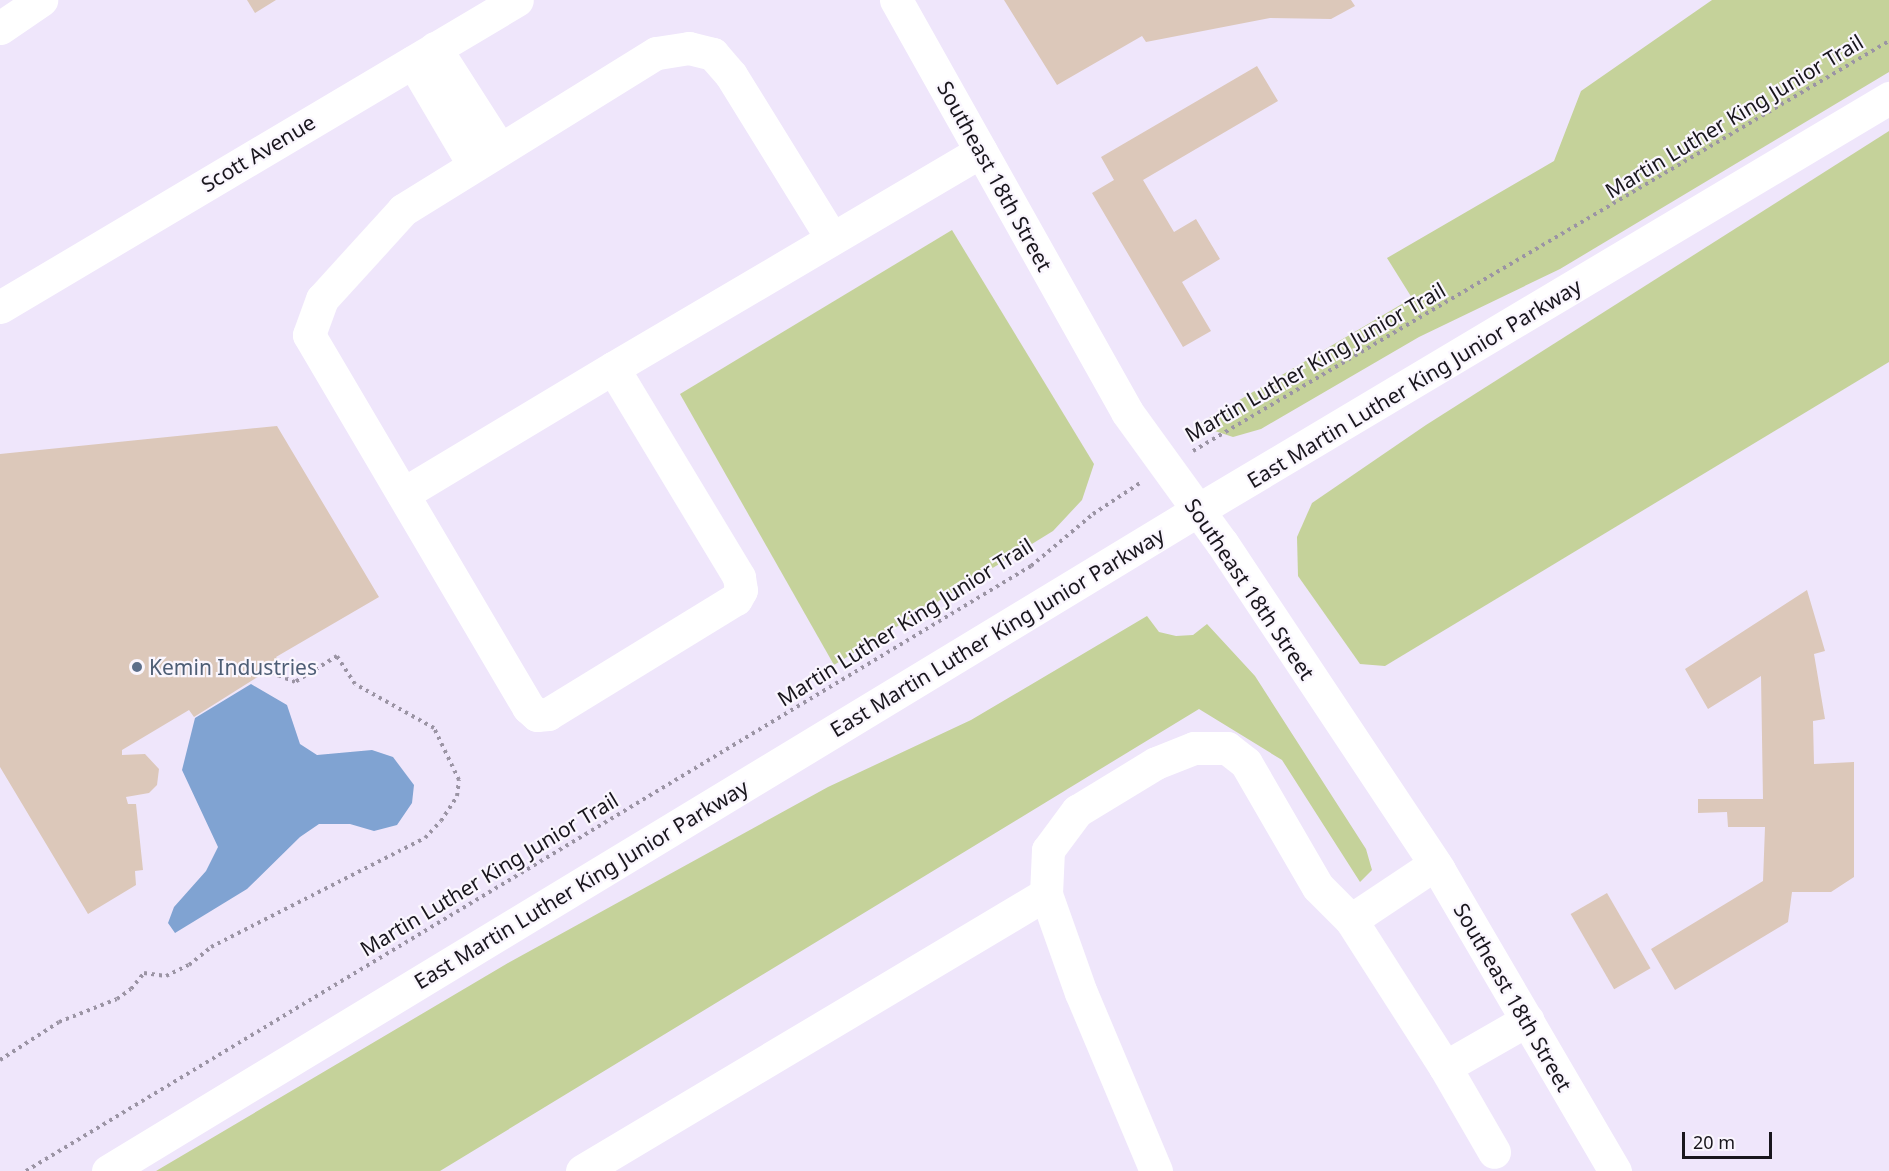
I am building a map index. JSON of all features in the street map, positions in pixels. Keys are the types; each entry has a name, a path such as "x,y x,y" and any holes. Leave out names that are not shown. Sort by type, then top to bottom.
{"main road":[{"path":"0,28 41,0"},
{"name":"Southeast 18th Street","path":"896,0 1126,412 1198,510 1435,864 1615,1171"},
{"name":"Scott Avenue","path":"0,307 424,55 502,4"},
{"path":"613,368 739,577 741,590 736,599 557,709 537,715 528,706 309,335 321,299 403,210 486,156 656,53 689,48 712,54 731,75 831,237"},
{"path":"424,55 486,156"},
{"name":"East Martin Luther King Junior Parkway","path":"108,1171 1198,510 1889,98"},
{"path":"403,494 831,237 981,151"},
{"path":"1156,1171 1082,993 1046,894 1048,849 1077,811 1156,763 1194,748 1227,748 1246,764 1318,887 1351,920 1445,1067 1494,1152"},
{"path":"1351,920 1435,864"},
{"path":"582,1171 1046,894"},
{"path":"1445,1067 1527,1020"}],"path":[{"name":"Martin Luther King Junior Trail","path":"26,1171 1031,566 1093,514 1166,466 1889,41"},
{"path":"0,1060 59,1022 117,999 131,990 144,973 166,976 189,965 211,947 425,838 441,821 457,796 459,780 434,728 355,684 337,656 295,682 267,671"}],"green space":[{"path":"1712,0 1889,0 1889,72 1560,269 1419,337 1261,429 1233,437 1197,425 1412,298 1387,258 1554,161 1581,91"},
{"path":"1889,131 1889,362 1385,666 1360,664 1298,576 1297,537 1312,503 1426,425"},
{"path":"952,230 1094,464 1082,500 1053,531 834,665 680,394"},
{"path":"1147,616 1159,632 1176,636 1193,635 1207,624 1255,676 1366,849 1372,870 1360,882 1282,760 1199,709 440,1171 156,1171 508,963 828,787 971,720"}],"water":[{"path":"251,684 287,705 300,744 317,755 372,750 393,757 414,785 412,803 397,825 374,831 350,824 319,824 300,837 247,889 175,933 168,923 174,907 206,871 218,847 182,770 195,718"}],"building":[{"path":"247,0 276,0 255,13"},
{"path":"1004,0 1351,0 1355,6 1331,19 1270,18 1146,42 1142,36 1057,85"},
{"path":"1257,66 1278,101 1143,180 1174,232 1196,219 1220,259 1182,282 1211,331 1183,347 1092,193 1114,180 1101,157"},
{"name":"Kemin Industries","path":"277,426 379,597 276,657 280,663 194,717 189,710 122,750 122,755 145,754 159,769 157,785 149,793 126,797 128,804 136,804 143,870 135,871 136,885 88,914 0,767 0,454"},
{"path":"1807,590 1825,651 1814,654 1825,719 1813,721 1814,764 1854,762 1854,877 1831,892 1792,892 1788,922 1675,990 1651,949 1763,881 1765,827 1728,827 1727,812 1698,813 1698,799 1763,799 1761,676 1708,709 1685,669"},
{"path":"1607,893 1650,968 1614,989 1571,914"}],"place":[{"name":"Kemin Industries","path":"137,667"}]}
